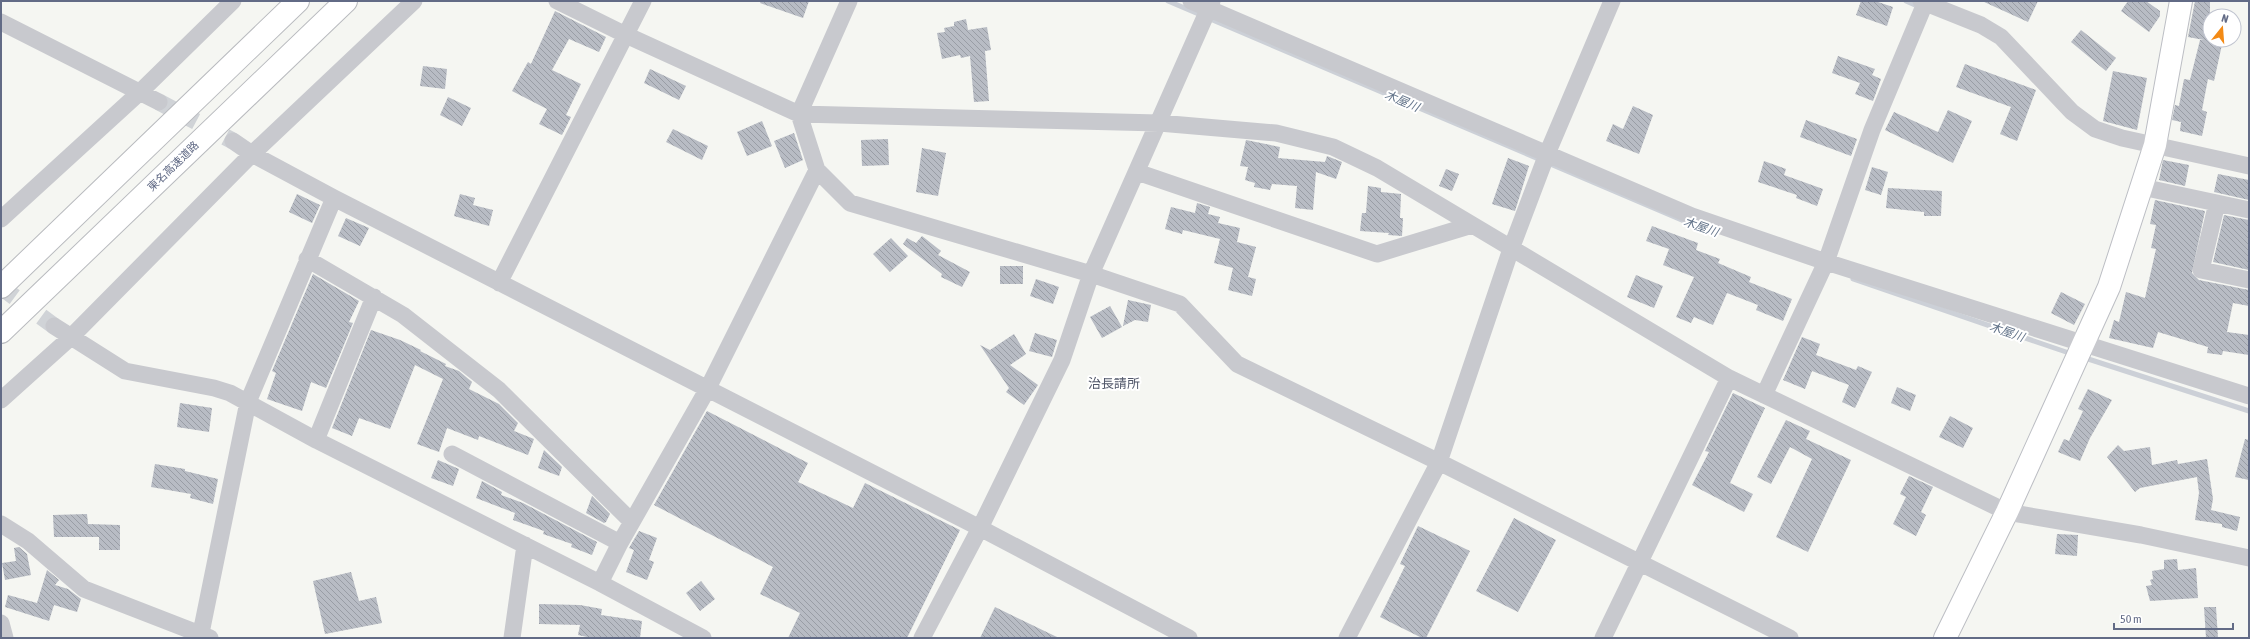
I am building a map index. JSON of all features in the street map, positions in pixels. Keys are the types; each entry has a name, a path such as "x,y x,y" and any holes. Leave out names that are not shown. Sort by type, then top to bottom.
{"main road":[{"path":"1,287 298,1"},
{"name":"東名高速道路","path":"1,332 346,1"},
{"path":"1945,638 2007,512 2080,354 2109,286 2155,145 2181,1"}],"street":[{"path":"1,219 139,93 233,1"},
{"path":"1,400 70,338 252,154 414,1"},
{"path":"557,1 626,35 799,114 1159,124 1276,133 1332,147 1377,168 1729,378 2007,512 2141,535 2249,558"},
{"path":"499,283 642,1"},
{"path":"849,1 799,114 817,170 850,202 1091,274 1180,304 1237,364 1439,462 1790,638"},
{"path":"1191,1 1208,10 1545,159 1823,267 2080,354 2249,396"},
{"path":"1347,638 1439,462 1512,249 1545,159 1612,1"},
{"path":"1764,395 1823,267 1872,130 1924,2 1981,25 2001,37 2072,112 2095,128 2122,138 2249,166"},
{"path":"922,638 980,528 1062,360 1091,274 1159,124 1208,10"},
{"path":"1,22 159,102"},
{"path":"233,141 252,154 334,198 707,390 980,528 1189,638"},
{"path":"600,583 620,543 707,390 817,170"},
{"path":"1137,172 1377,254 1472,225"},
{"path":"2142,187 2249,210"},
{"path":"1,524 28,541 84,590 204,637 248,402 334,198"},
{"path":"2217,203 2201,270 2249,280"},
{"path":"307,259 403,315 499,390 632,522"},
{"path":"316,440 374,297"},
{"path":"54,326 70,338 125,371 214,388 248,402 316,440 600,583 703,638"},
{"path":"1603,638 1638,563 1729,378"},
{"path":"452,454 620,543"},
{"path":"512,638 525,545"},
{"path":"1,623 5,638"}],"building":[{"path":"761,1 809,1 803,18 760,3"},
{"path":"1861,1 1875,1 1893,7 1887,26 1856,15"},
{"path":"1982,1 2038,1 2028,22"},
{"path":"2128,1 2146,1 2160,11 2160,16 2149,32 2121,11"},
{"path":"2195,1 2210,1 2210,8 2202,8 2202,40 2188,37"},
{"path":"555,11 606,37 599,52 569,39 552,70 581,84 566,115 571,117 562,135 539,124 547,109 512,91 528,62 531,64"},
{"path":"966,19 968,30 987,27 991,50 985,51 989,101 974,102 970,56 961,58 960,55 942,59 937,33 945,32 944,28 954,26 954,22"},
{"path":"2081,30 2116,58 2106,71 2071,42"},
{"path":"2200,40 2202,40 2202,48 2221,48 2214,81 2208,79 2202,110 2207,112 2202,136 2180,131 2181,122 2172,120 2175,105 2179,106 2184,79 2190,80"},
{"path":"1838,56 1875,69 1872,75 1881,79 1873,101 1855,94 1860,83 1832,73"},
{"path":"1965,64 2036,90 2017,141 2000,134 2011,107 1956,87"},
{"path":"423,66 447,69 445,89 420,86"},
{"path":"650,69 686,86 679,100 644,83"},
{"path":"2113,71 2147,78 2137,130 2103,121"},
{"path":"448,97 471,108 462,126 440,115"},
{"path":"1633,106 1653,115 1639,154 1606,141 1613,124 1623,129"},
{"path":"1948,110 1972,121 1953,163 1885,130 1894,112 1938,132"},
{"path":"1806,120 1857,139 1851,156 1800,137"},
{"path":"762,121 772,146 747,156 737,132"},
{"path":"673,129 708,146 702,160 666,142"},
{"path":"794,133 803,160 785,168 774,141"},
{"path":"888,139 889,165 862,166 861,140"},
{"path":"1246,140 1280,147 1278,158 1325,162 1327,156 1342,162 1336,179 1316,172 1313,210 1295,208 1297,186 1272,184 1270,190 1254,187 1255,183 1245,180 1248,167 1240,166"},
{"path":"922,148 946,153 938,196 916,192"},
{"path":"1508,158 1529,166 1515,211 1492,204"},
{"path":"2163,160 2189,165 2185,186 2159,180"},
{"path":"1764,161 1786,169 1784,175 1823,189 1817,206 1796,198 1797,195 1758,182"},
{"path":"1872,167 1888,172 1881,195 1865,190"},
{"path":"1446,169 1459,174 1452,191 1439,186"},
{"path":"2218,174 2249,180 2249,200 2214,192"},
{"path":"1368,186 1381,188 1381,192 1401,194 1400,218 1403,218 1402,236 1388,235 1389,233 1360,231 1362,213 1366,213"},
{"path":"1888,188 1942,191 1941,216 1924,216 1924,212 1886,208"},
{"path":"297,194 320,205 312,223 289,212"},
{"path":"460,194 475,198 473,205 493,210 489,226 454,216"},
{"path":"2155,200 2205,211 2192,273 2199,280 2249,290 2249,306 2233,303 2227,332 2249,335 2249,355 2223,351 2222,355 2207,353 2208,347 2158,332 2153,348 2109,338 2114,320 2119,322 2126,292 2145,298 2156,249 2151,248 2156,225 2150,224"},
{"path":"1197,203 1210,207 1208,214 1220,217 1218,223 1240,228 1237,242 1256,247 1248,277 1256,279 1252,296 1228,290 1233,268 1214,263 1220,239 1183,230 1182,234 1165,229 1171,207 1195,213"},
{"path":"2224,215 2249,220 2249,270 2213,262"},
{"path":"346,218 369,228 360,246 338,236"},
{"path":"1652,226 1698,243 1696,250 1720,259 1718,263 1751,277 1749,282 1792,299 1783,321 1756,310 1758,305 1727,293 1713,325 1694,317 1691,323 1676,317 1694,277 1663,265 1669,249 1646,241"},
{"path":"922,236 941,251 938,255 970,272 962,287 941,277 942,274 903,244 907,238 916,243"},
{"path":"891,238 908,256 890,272 873,254"},
{"path":"1000,266 1023,266 1023,284 1000,284"},
{"path":"313,274 359,301 349,322 353,323 326,388 311,382 302,411 267,399 276,373 272,371"},
{"path":"1636,275 1663,286 1654,308 1627,297"},
{"path":"1036,279 1059,287 1053,304 1030,296"},
{"path":"2061,292 2085,304 2074,325 2051,313"},
{"path":"1128,300 1151,305 1148,322 1135,320 1123,326"},
{"path":"1110,306 1122,327 1102,338 1090,317"},
{"path":"371,330 400,340 446,364 445,366 459,371 472,382 469,389 499,404 518,423 514,431 534,439 528,455 479,436 478,440 447,428 439,452 417,444 443,379 415,365 390,429 359,418 352,436 332,428"},
{"path":"1035,333 1057,340 1052,357 1029,351"},
{"path":"1014,334 1026,354 1010,365 1038,385 1024,405 1006,392 1009,388 980,345 990,350"},
{"path":"1802,337 1820,344 1816,355 1856,370 1858,366 1872,372 1855,408 1842,402 1849,385 1812,371 1805,389 1783,380"},
{"path":"1897,387 1916,395 1910,411 1891,403"},
{"path":"2088,389 2112,400 2090,438 2080,461 2058,452 2064,439 2069,441 2083,411 2078,409"},
{"path":"1733,393 1765,408 1730,483 1753,494 1744,512 1692,485 1709,452 1705,451"},
{"path":"180,403 212,408 209,432 177,427"},
{"path":"707,411 808,463 798,482 853,508 865,483 960,530 907,638 788,638 800,613 760,594 773,567 654,505"},
{"path":"1950,416 1973,428 1963,448 1939,437"},
{"path":"1786,420 1810,431 1806,439 1851,460 1808,552 1776,537 1812,459 1790,447 1771,484 1757,477"},
{"path":"2245,439 2249,440 2249,480 2235,477"},
{"path":"2118,445 2124,451 2150,447 2152,465 2177,460 2178,464 2207,459 2213,499 2211,510 2240,517 2237,531 2222,527 2222,524 2195,520 2199,493 2197,477 2140,488 2135,492 2107,457"},
{"path":"544,450 562,467 559,476 538,468"},
{"path":"438,460 459,469 453,486 431,478"},
{"path":"155,464 185,469 185,471 218,479 213,504 190,498 191,494 151,487"},
{"path":"1909,476 1933,487 1921,512 1926,515 1916,536 1893,524 1906,497 1900,494"},
{"path":"482,481 502,492 501,495 523,503 597,542 592,555 571,547 572,544 543,534 544,531 513,520 515,513 476,498"},
{"path":"592,496 610,514 604,523 586,513"},
{"path":"87,514 88,524 120,525 120,550 99,550 99,537 54,537 53,515"},
{"path":"1514,518 1556,540 1518,612 1476,591"},
{"path":"1418,526 1470,551 1426,638 1422,638 1380,617 1405,566 1400,564"},
{"path":"639,531 657,538 649,560 654,562 647,580 626,572 634,550 629,548"},
{"path":"2057,534 2078,535 2077,556 2055,554"},
{"path":"19,547 27,554 31,575 5,580 2,563 16,561 14,548"},
{"path":"2177,559 2178,570 2196,568 2198,598 2150,601 2146,586 2152,585 2150,580 2153,579 2152,571 2164,569 2164,560"},
{"path":"47,570 59,580 55,585 68,589 81,599 77,612 54,605 49,621 5,607 8,595 37,603"},
{"path":"351,572 359,601 376,597 382,623 325,634 313,581"},
{"path":"701,581 715,599 700,611 686,593"},
{"path":"539,604 580,605 602,609 601,615 642,621 640,638 592,638 578,635 580,625 539,624"},
{"path":"995,607 1059,638 980,638"},
{"path":"2204,607 2216,607 2218,638 2206,638"}],"waterway":[{"name":"木屋川","path":"1168,1 1684,221"},
{"path":"1906,1 1915,5"},
{"name":"木屋川","path":"1853,279 2072,354"},
{"name":"木屋川","path":"2082,357 2249,411"}],"tunnel":[{"path":"159,102 233,141"},
{"path":"1,287 54,326"}],"district":[{"name":"治長請所","path":"1114,383"}]}
